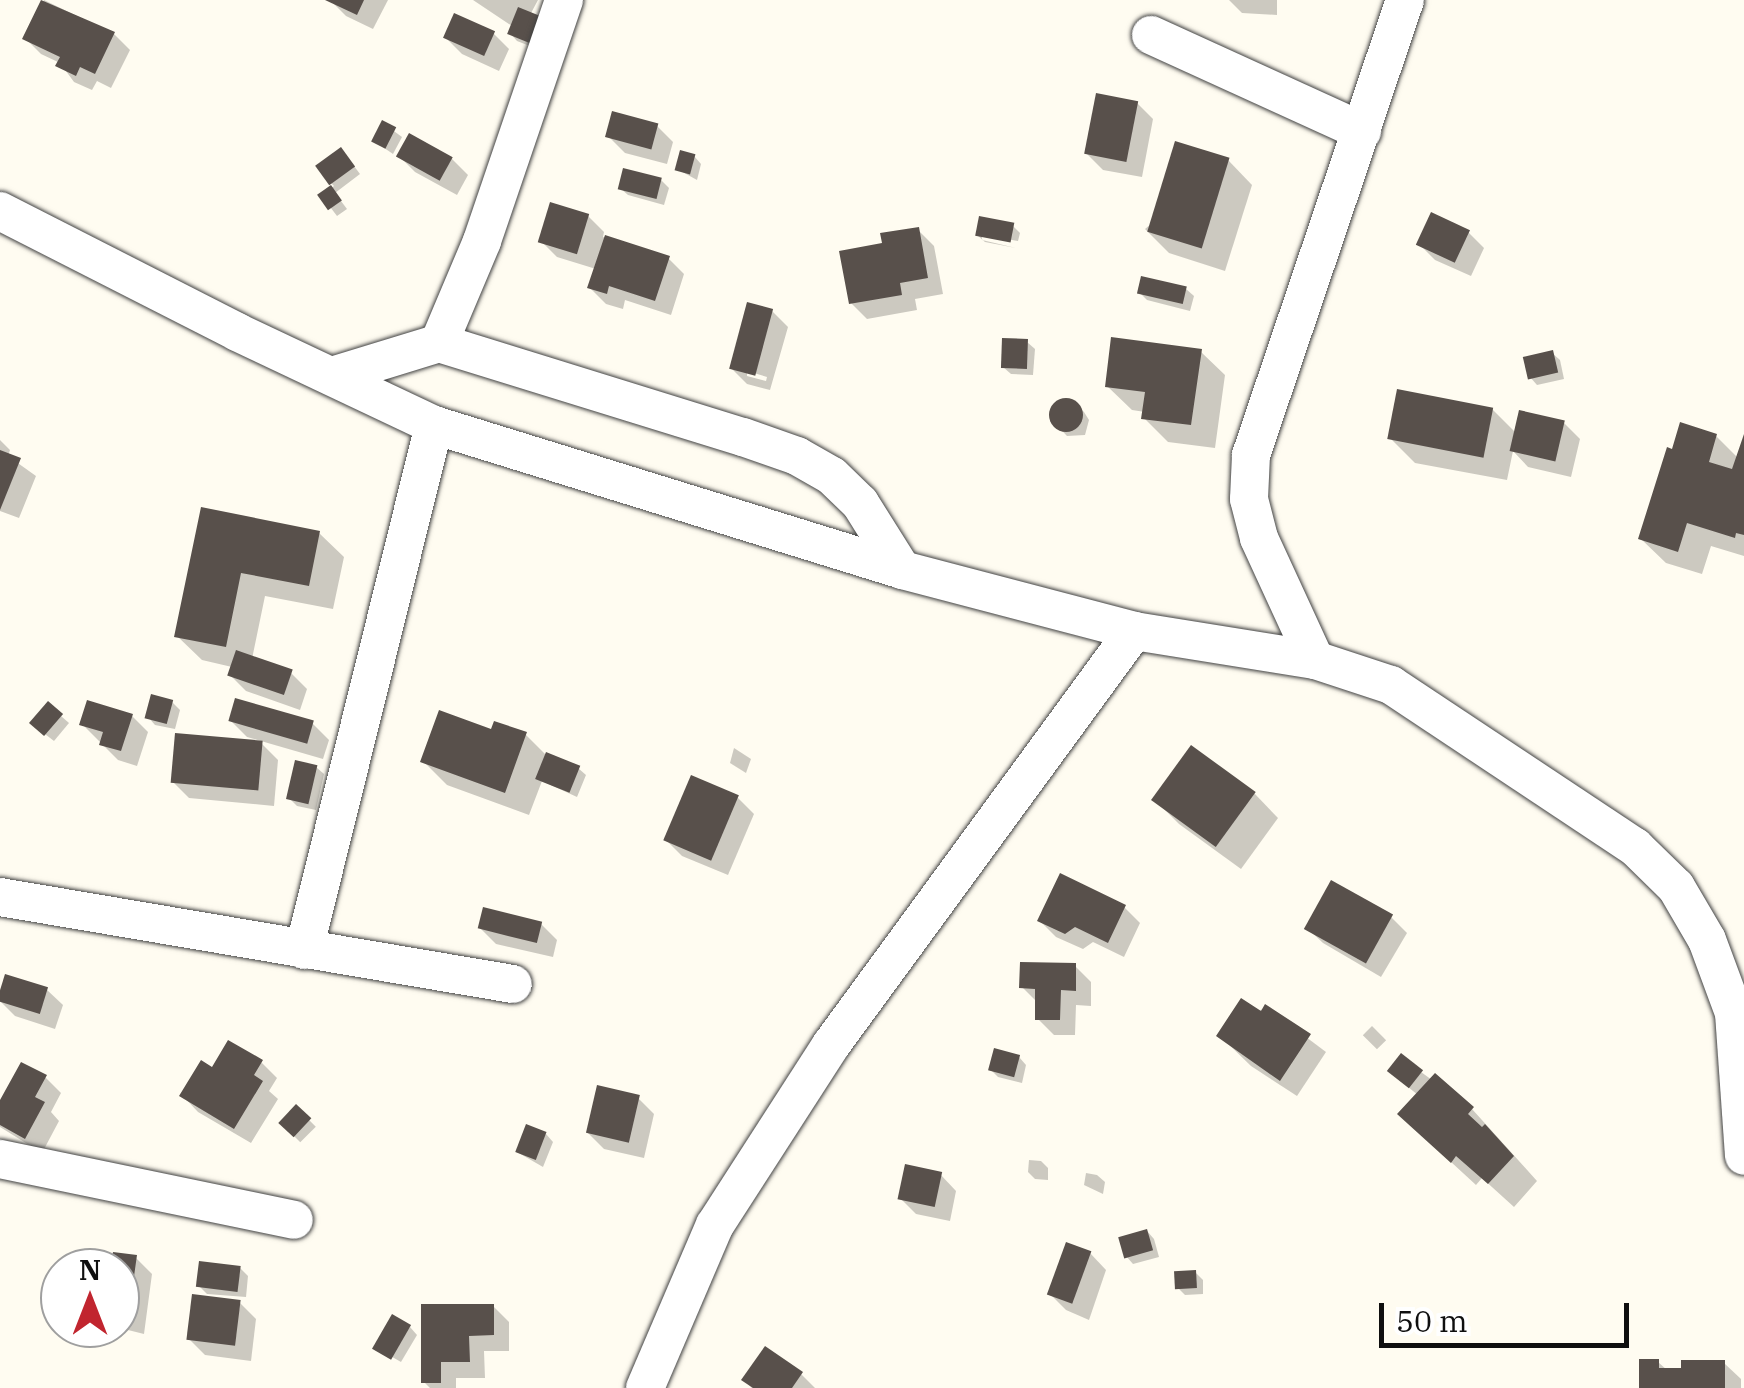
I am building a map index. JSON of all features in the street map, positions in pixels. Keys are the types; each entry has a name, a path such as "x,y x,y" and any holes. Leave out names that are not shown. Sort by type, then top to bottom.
{"street":[{"path":"440,343 482,241 564,0"},
{"path":"1314,660 1259,538 1249,499 1251,455 1405,0"},
{"path":"1151,36 1362,131"},
{"path":"0,211 434,426 902,570 1134,631 1314,660 1391,685 1635,847 1676,887 1707,940 1734,1013 1744,1156"},
{"path":"332,376 440,343 797,456 832,476 860,504 902,570"},
{"path":"304,950 434,426"},
{"path":"645,1388 715,1225 820,1061 1134,631"},
{"path":"0,897 514,984"},
{"path":"0,1159 294,1220"}],"building":[{"path":"41,0 115,32 95,74 80,67 76,76 55,66 60,57 22,39"},
{"path":"325,0 364,0 357,15"},
{"path":"518,7 548,19 537,46 507,34"},
{"path":"454,13 495,31 484,56 443,38"},
{"path":"1096,93 1138,101 1126,162 1084,154"},
{"path":"612,111 658,123 651,150 605,137"},
{"path":"382,120 396,127 385,149 371,141"},
{"path":"409,133 453,157 440,181 396,157"},
{"path":"1175,141 1230,158 1202,249 1147,232"},
{"path":"341,147 355,166 329,185 315,166"},
{"path":"680,150 695,154 690,174 675,170"},
{"path":"623,168 662,178 656,199 618,189"},
{"path":"331,185 342,201 328,210 317,195"},
{"path":"550,202 589,214 577,254 538,242"},
{"path":"1431,212 1470,230 1455,263 1416,245"},
{"path":"979,216 1014,223 1011,243 975,236"},
{"path":"919,227 928,278 900,283 902,295 849,304 839,251 882,243 880,233"},
{"path":"605,235 670,256 655,301 609,286 607,294 587,288"},
{"path":"1141,276 1187,287 1183,304 1137,294"},
{"path":"747,302 773,309 755,376 729,369"},
{"path":"1111,337 1202,349 1191,425 1141,419 1145,392 1105,387"},
{"path":"1002,338 1028,339 1027,369 1001,368"},
{"path":"1553,350 1558,372 1528,379 1523,357"},
{"path":"1397,389 1493,408 1483,458 1387,439"},
{"path":"1066,398 1078,403 1083,415 1078,427 1066,432 1054,427 1049,415 1054,403"},
{"path":"1519,410 1565,421 1555,461 1510,451"},
{"path":"1680,422 1717,434 1709,462 1732,469 1744,434 1744,535 1736,533 1735,538 1687,523 1678,552 1638,539 1667,447 1672,449"},
{"path":"0,450 21,458 0,510"},
{"path":"201,507 320,531 309,586 241,573 226,647 174,637"},
{"path":"236,650 293,670 284,695 227,676"},
{"path":"151,694 173,700 167,724 145,718"},
{"path":"235,698 314,721 307,744 228,721"},
{"path":"87,700 133,714 121,751 99,745 103,732 79,725"},
{"path":"48,701 63,714 44,736 29,723"},
{"path":"439,710 491,729 494,721 527,732 505,793 420,762"},
{"path":"175,733 263,741 258,790 171,783"},
{"path":"1191,745 1256,792 1216,847 1151,800"},
{"path":"546,752 580,766 569,793 535,779"},
{"path":"295,760 317,765 308,804 286,799"},
{"path":"691,775 739,795 711,861 663,840"},
{"path":"1060,873 1126,905 1108,943 1075,927 1065,934 1037,921"},
{"path":"1331,880 1393,914 1366,963 1304,929"},
{"path":"483,907 542,922 537,943 478,928"},
{"path":"1020,962 1076,963 1076,991 1061,990 1060,1020 1035,1020 1035,989 1019,988"},
{"path":"5,974 48,987 40,1014 0,1002"},
{"path":"1241,998 1261,1011 1265,1004 1311,1034 1280,1081 1216,1036"},
{"path":"228,1040 263,1060 254,1075 263,1081 234,1129 179,1096 201,1060 212,1067"},
{"path":"994,1048 1020,1055 1014,1077 988,1070"},
{"path":"1401,1053 1423,1070 1409,1088 1387,1071"},
{"path":"21,1062 47,1075 35,1097 45,1102 25,1139 0,1125 0,1100"},
{"path":"1435,1073 1474,1107 1468,1114 1482,1127 1485,1124 1514,1156 1488,1184 1456,1156 1451,1163 1397,1114"},
{"path":"597,1085 640,1095 629,1143 586,1133"},
{"path":"296,1104 311,1118 294,1137 278,1123"},
{"path":"526,1124 547,1132 536,1160 515,1152"},
{"path":"905,1164 942,1172 935,1207 898,1199"},
{"path":"1147,1229 1153,1250 1124,1258 1118,1237"},
{"path":"1066,1242 1091,1251 1072,1304 1047,1295"},
{"path":"199,1261 241,1266 238,1292 196,1287"},
{"path":"1196,1270 1197,1288 1175,1289 1174,1271"},
{"path":"192,1294 241,1300 235,1346 186,1340"},
{"path":"421,1304 494,1304 494,1335 469,1336 470,1362 441,1362 441,1383 421,1383"},
{"path":"392,1314 411,1325 391,1360 372,1349"},
{"path":"765,1346 803,1372 792,1388 753,1388 741,1380"},
{"path":"1639,1359 1659,1359 1659,1368 1681,1368 1681,1360 1725,1360 1725,1388 1639,1388"}]}
